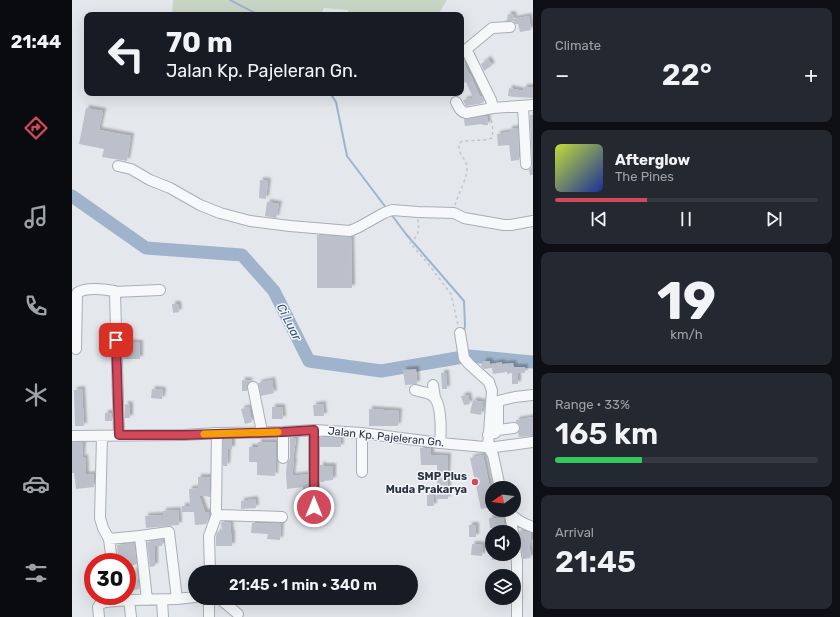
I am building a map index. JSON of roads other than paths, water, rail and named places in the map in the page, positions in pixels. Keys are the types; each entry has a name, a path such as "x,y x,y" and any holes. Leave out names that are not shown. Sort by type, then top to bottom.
{"street":[{"path":"493,108 491,100 468,48 492,28 510,27"},
{"path":"456,102 461,111 464,113 493,108 528,106 526,164"},
{"path":"118,166 131,169 200,205 220,213 250,220 290,226 350,231 388,211 454,213 464,218 502,225 533,221"},
{"path":"76,349 77,293 87,290 109,290 114,292 160,290"},
{"path":"114,292 119,435"},
{"path":"460,333 464,358 468,364 489,382 491,387 488,447 493,456 498,481"},
{"path":"433,385 439,412 441,430 440,443"},
{"path":"253,387 262,432"},
{"path":"415,390 428,393 435,398"},
{"path":"498,430 498,401 533,395"},
{"path":"488,435 498,430 514,428"},
{"path":"314,430 314,507"},
{"name":"Jalan Kp. Pajeleran Gn.","path":"72,436 184,435 314,430 362,433 440,443 488,447 533,442"},
{"path":"283,432 283,458"},
{"path":"210,565 209,536 217,514 217,433"},
{"path":"362,433 362,472"},
{"path":"102,436 100,518 103,528 114,539 113,553"},
{"path":"217,514 282,517"},
{"path":"515,517 533,527"},
{"path":"114,539 169,532 177,599"},
{"path":"140,536 147,600"},
{"path":"517,561 517,617"},
{"path":"136,600 162,600 188,597"},
{"path":"162,600 163,617"},
{"path":"99,605 98,607 99,617"},
{"path":"130,605 131,617"},
{"path":"209,605 209,617"},
{"path":"226,605 238,614"}],"waterway":[{"path":"230,0 253,12"},
{"path":"332,96 336,102 347,156 387,209"},
{"name":"Ci Luar","path":"72,196 146,248 242,255 274,291 309,361 381,371 469,356 533,362"},
{"path":"391,214 406,234 464,301 464,331"}],"place":[{"name":"SMP Plus Muda Prakarya","path":"475,482"}]}
